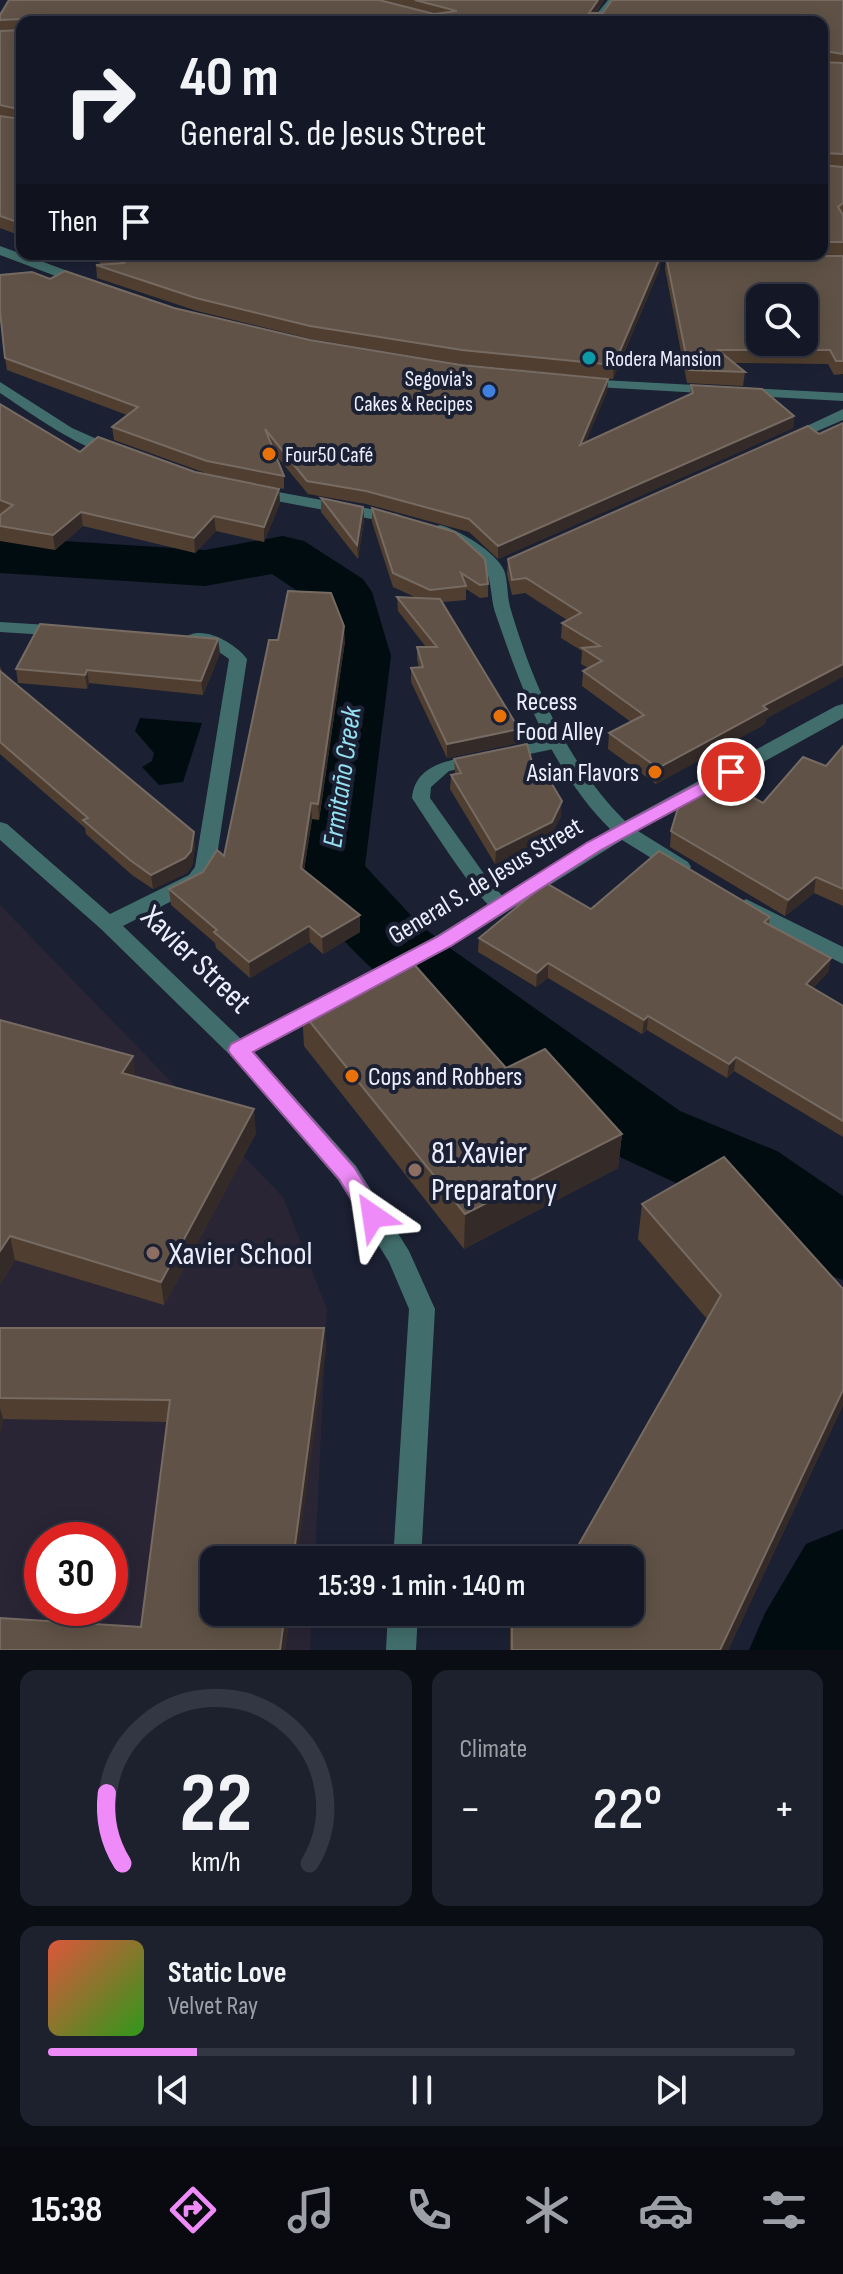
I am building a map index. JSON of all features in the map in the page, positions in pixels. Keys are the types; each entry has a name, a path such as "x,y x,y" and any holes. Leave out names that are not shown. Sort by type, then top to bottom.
{"street":[{"path":"600,16 613,0"},
{"path":"26,260 103,289"},
{"path":"564,381 843,397"},
{"path":"0,386 67,431 138,459"},
{"path":"773,445 843,414"},
{"path":"245,491 420,524 462,539 502,567 501,605 557,743 603,811 623,831 706,882"},
{"path":"0,627 76,632"},
{"path":"108,924 196,880 205,869 238,659 229,647 212,640 167,637"},
{"name":"General S. de Jesus Street","path":"239,1050 444,941 623,831 843,710"},
{"name":"Xavier Street","path":"0,829 108,924 239,1050 347,1173 400,1258 422,1309 408,1546"},
{"path":"733,898 843,956"},
{"path":"401,1650 402,1626"}],"lane":[{"path":"501,905 480,882 421,798 422,785 443,767 557,743"}],"shaded area":[{"path":"140,718 202,723 183,782 159,785 142,767 152,761 154,753 135,731"},
{"name":"Xavier School","path":"0,905 283,1197 327,1309 316,1546 200,1546 200,1626 311,1626 310,1650 0,1650"}],"building":[{"path":"9,0 379,0 434,14 457,11 415,0 598,0 589,13 603,13 612,0 843,0 843,54 828,52 828,16 16,16 16,19 0,20"},
{"path":"16,30 16,109 0,105 0,31"},
{"path":"828,62 843,63 843,154 828,153"},
{"path":"0,116 16,118 16,222 0,216"},
{"path":"828,166 843,167 843,203 838,207 843,215 843,242 828,242"},
{"path":"828,256 843,256 843,361 836,361 830,350 818,350 818,284 746,284 746,350 718,350 745,372 689,370 667,260 828,260"},
{"path":"117,260 659,260 614,365 462,350 310,326 196,298 96,265 125,263"},
{"path":"65,271 174,308 310,340 461,365 608,379 580,445 693,393 691,385 762,389 794,416 498,546 469,519 366,491 307,481 265,429 284,476 207,461 112,427 138,407 5,358 0,275 32,272 50,279"},
{"path":"0,404 80,452 98,437 195,472 279,489 264,527 214,516 194,538 81,512 53,535 0,526 0,515 13,505 0,500"},
{"path":"843,423 843,664 763,706 767,709 658,768 609,733 644,715 583,671 602,661 582,648 600,646 562,623 581,613 526,578 512,580 508,559 808,426 819,434"},
{"path":"321,498 363,507 357,545"},
{"path":"372,508 455,532 485,559 488,584 480,585 461,573 466,586 430,590 393,573"},
{"path":"288,591 331,593 344,626 318,804 311,803 301,868 360,915 322,937 309,926 249,962 169,889 203,872 217,850 224,856 269,640 278,640"},
{"path":"397,597 440,599 519,729 447,744 411,668 423,667 417,647 437,647"},
{"path":"40,624 218,639 201,681 87,670 85,675 16,669"},
{"path":"0,671 194,832 191,851 185,858 151,875 83,820 88,818 0,742"},
{"path":"527,744 535,773 543,769 562,801 552,822 496,850 451,775 461,773 454,759"},
{"path":"843,746 843,889 816,877 788,900 671,831 682,795 715,777 763,803 803,757 826,766"},
{"path":"659,851 770,917 764,922 831,958 806,984 843,1006 843,1121 736,1057 729,1064 648,1016 644,1020 548,963 537,973 479,938 546,883 591,909"},
{"path":"412,962 506,1068 545,1049 622,1134 465,1214 302,1012"},
{"path":"0,1020 133,1056 122,1073 254,1109 161,1282 10,1236 0,1251"},
{"path":"724,1157 843,1289 843,1390 720,1650 512,1650 512,1626 644,1626 644,1546 578,1546 721,1295 642,1204"},
{"path":"0,1328 324,1328 295,1546 200,1546 200,1626 283,1626 280,1650 0,1650 0,1618 24,1620 24,1626 141,1627 170,1400 0,1398"}],"waterway":[{"name":"Ermitaño Creek","path":"0,555 205,568 283,554 341,592 359,656 327,872 391,942 419,966 650,1134 746,1176 843,1243"},
{"name":"Ermitaño Creek","path":"803,1650 843,1579"}],"place":[{"name":"Rodera Mansion","path":"589,358"},
{"name":"Segovia's Cakes & Recipes","path":"489,391"},
{"name":"Four50 Café","path":"269,454"},
{"name":"Recess Food Alley","path":"500,716"},
{"name":"Asian Flavors","path":"655,772"},
{"name":"Cops and Robbers","path":"352,1076"},
{"name":"81 Xavier Preparatory","path":"415,1170"},
{"name":"Xavier School","path":"153,1253"}],"route":[{"path":"373,1216 347,1173 239,1050 444,941 595,846 731,772"}]}
